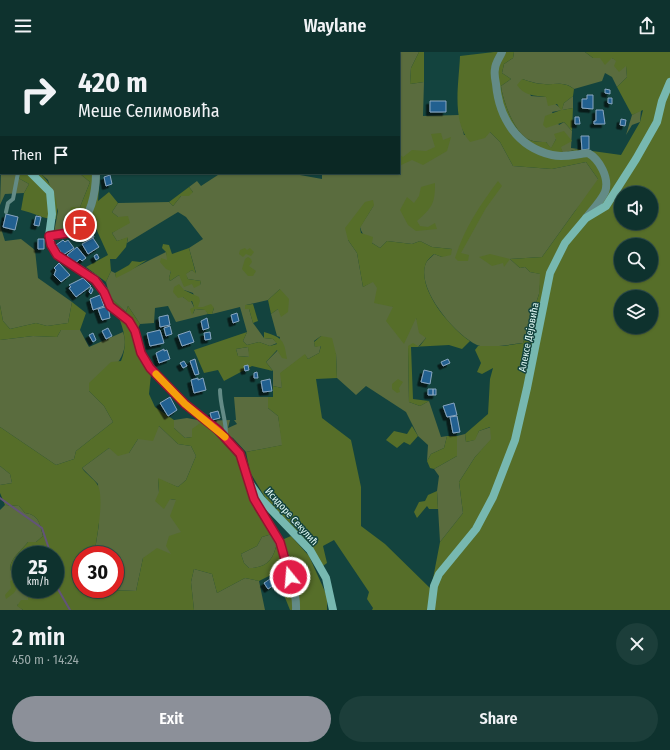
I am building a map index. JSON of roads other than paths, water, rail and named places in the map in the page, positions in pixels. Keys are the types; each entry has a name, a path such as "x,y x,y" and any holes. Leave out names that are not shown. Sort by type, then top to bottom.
{"street":[{"path":"502,52 494,68 497,93 503,116 514,132 534,149 553,156 567,157 588,153 595,157 601,167 605,176 605,191 586,218"},
{"name":"Алексе Дејовића","path":"431,610 434,586 438,574 476,529 493,497 515,440 529,380 550,273 565,243 586,218 606,206 636,159 656,122 662,100 670,82"},
{"path":"32,174 50,192 52,214 49,236 74,232 85,219 96,190 96,174"},
{"name":"Исидоре Секулић","path":"49,236 51,245 57,255 95,280 104,292 110,306 129,321 135,331 141,353 150,368 185,404 226,438 240,454 254,499 280,542 294,588 296,610"},
{"name":"Исидоре Секулић","path":"249,482 261,499 310,550 326,578 333,610"}],"lane":[{"path":"6,212 8,203 13,199 18,174"},
{"path":"220,390 220,404 226,428 226,438"}],"waterway":[{"path":"0,498 42,528 48,546"},
{"path":"63,598 70,610"}]}
